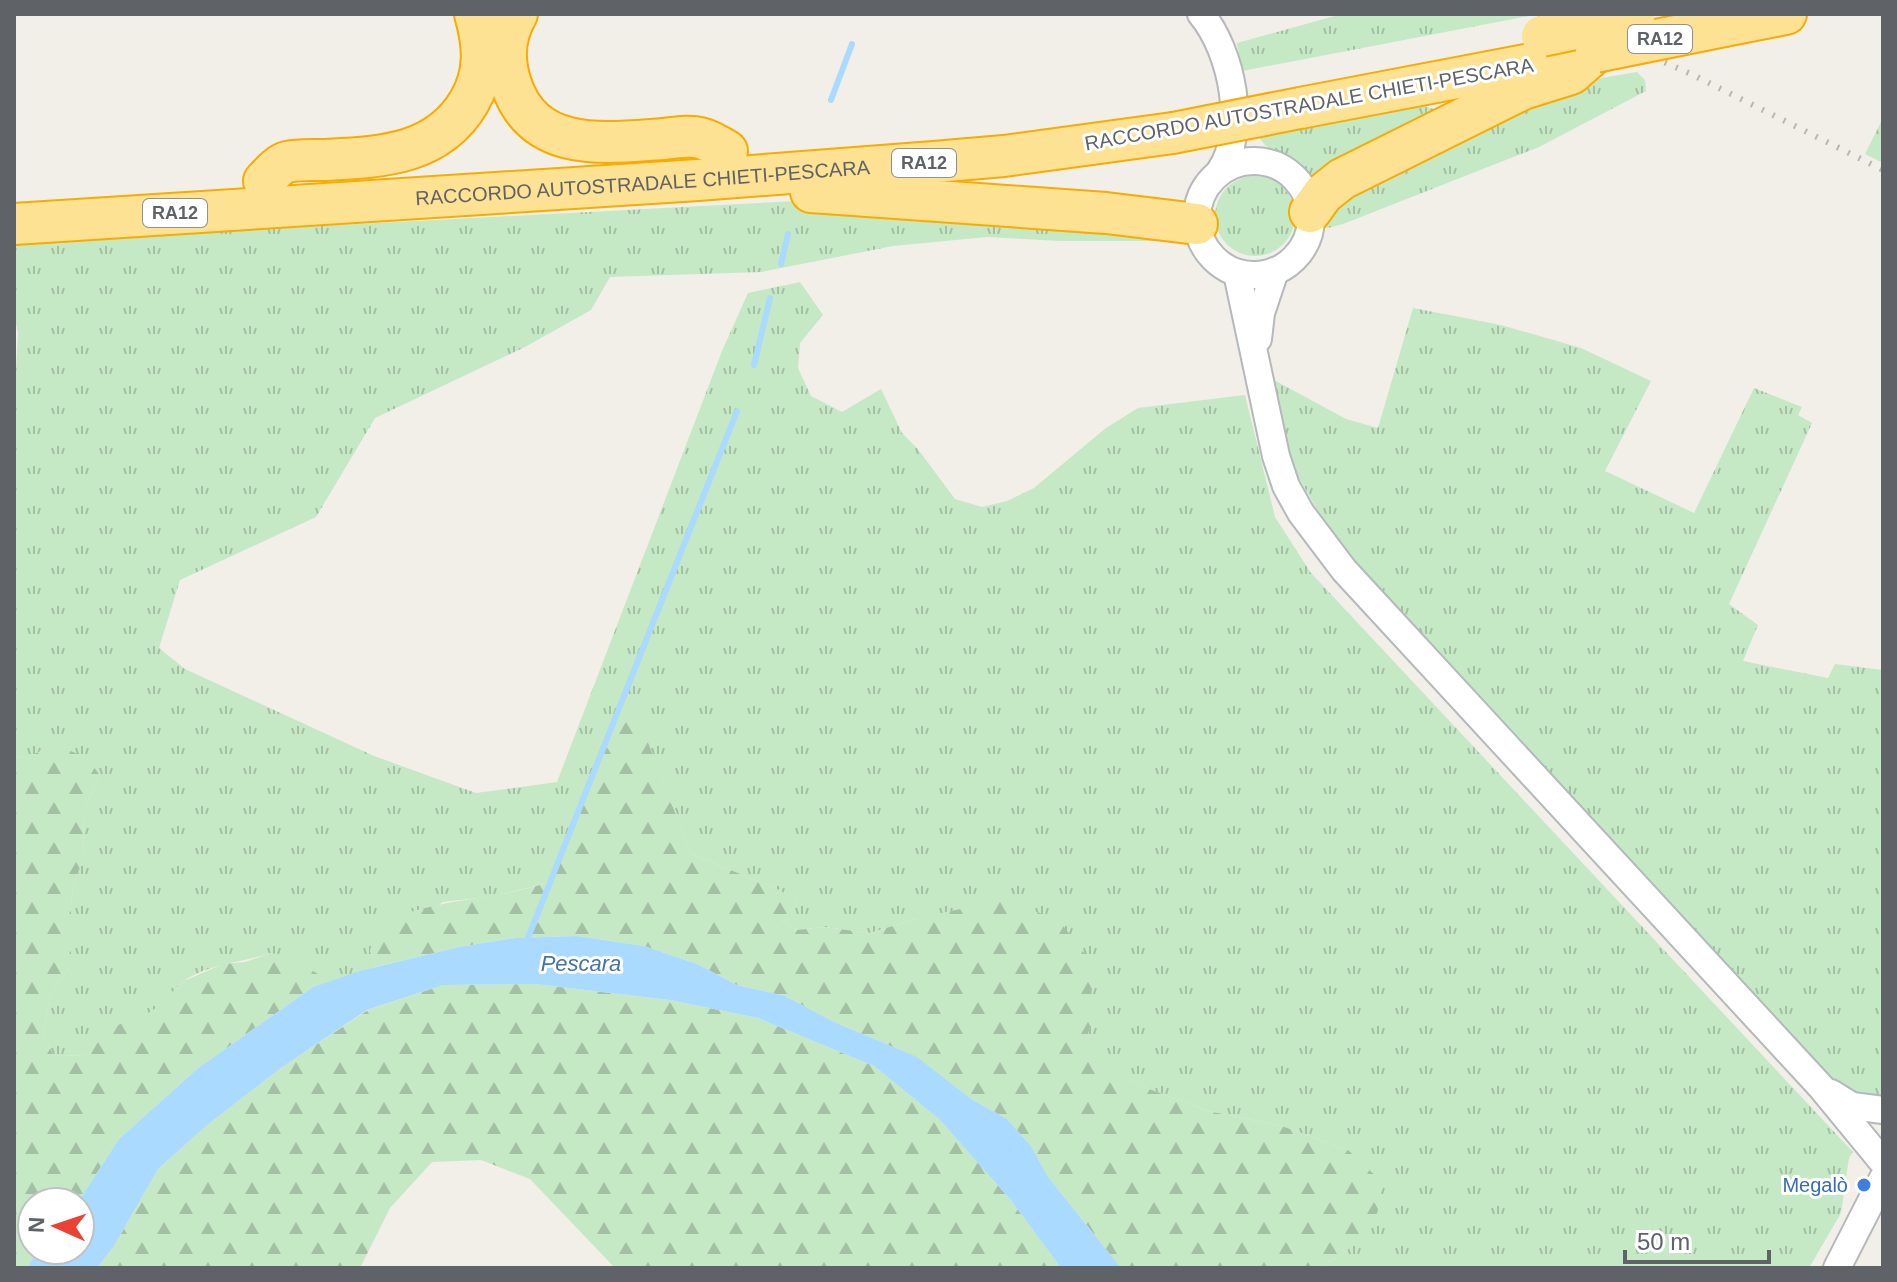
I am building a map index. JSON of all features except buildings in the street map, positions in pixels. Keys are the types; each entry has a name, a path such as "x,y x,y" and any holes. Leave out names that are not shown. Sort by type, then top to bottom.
{"highway":[{"path":"264,181 284,162 393,155 417,148 448,128 472,97 481,72 482,45 475,14"},
{"path":"517,14 505,50 508,76 521,104 543,127 565,138 603,143 698,137 727,151"},
{"name":"RACCORDO AUTOSTRADALE CHIETI-PESCARA","path":"1564,56 1650,14"},
{"name":"RACCORDO AUTOSTRADALE CHIETI-PESCARA","path":"14,224 1004,156 1298,95 1564,56 1786,14"},
{"path":"1310,212 1323,194 1342,179 1523,89 1564,56"},
{"name":"RACCORDO AUTOSTRADALE CHIETI-PESCARA","path":"14,197 1172,119"},
{"path":"674,181 702,194 776,190 822,192 1106,213 1197,224"}],"street":[{"path":"1201,14 1222,53 1237,121 1232,149 1199,200 1197,224 1207,252 1225,268 1250,275 1275,271 1293,259 1308,234 1310,212 1308,200 1297,180 1267,162 1243,162 1220,171"},
{"path":"1237,121 1267,162"},
{"path":"1256,359 1261,313 1275,271"},
{"path":"1237,273 1276,456 1286,486 1319,540 1821,1087 1882,1160 1837,1268"},
{"path":"1821,1087 1852,1106 1883,1110"}],"green space":[{"path":"1342,14 1539,14 1242,71 1237,43"},
{"path":"1637,72 1645,80 1646,91 1539,147 1343,224 1328,228 1321,226 1318,208 1549,87"},
{"path":"1423,106 1434,109 1436,118 1307,179 1256,134"},
{"path":"1883,118 1883,163 1865,154"},
{"path":"1255,176 1270,179 1283,188 1292,201 1295,216 1292,231 1283,244 1270,253 1255,256 1240,253 1227,244 1218,231 1215,216 1218,201 1227,188 1240,179"},
{"path":"797,201 1150,226 1156,241 987,237 893,246 761,272 610,277 591,310 525,347 375,418 316,517 180,580 159,648 185,669 374,756 476,793 557,782 722,351 748,293 800,282 823,315 800,343 798,368 811,396 842,412 881,389 902,433 955,499 982,507 1007,501 1034,488 1106,428 1138,408 1245,395 1275,517 1311,573 1853,1152 1849,1158 1841,1213 1809,1268 1316,1268 1354,1244 1379,1207 1348,1150 1282,1126 1208,1111 1080,1058 1090,1027 918,918 870,933 824,927 797,930 782,921 798,901 773,887 691,854 629,694 552,882 494,896 443,902 370,951 376,967 313,987 322,977 271,953 204,971 184,981 153,1011 108,1033 88,1055 54,1056 43,1034 50,995 71,965 71,904 74,882 83,861 84,812 99,774 44,750 24,758 14,756 14,406 18,333 14,315 14,242"},
{"path":"1413,308 1501,325 1581,348 1651,381 1605,471 1694,513 1754,388 1802,407 1798,415 1812,423 1729,604 1758,625 1743,661 1828,678 1835,664 1883,670 1883,1097 1866,1100 1838,1084 1335,541 1290,462 1274,380 1346,419 1378,428"},
{"path":"629,693 691,854 773,887 798,901 782,921 797,930 824,927 870,933 918,918 998,901 1057,918 1093,964 1090,1027 1081,1058 1144,1087 1208,1111 1282,1126 1348,1150 1380,1180 1379,1206 1371,1226 1346,1252 1316,1268 1121,1268 1048,1177 1031,1146 1007,1119 971,1099 916,1057 834,1022 785,996 737,985 697,964 644,946 577,936 515,938 459,947 376,967 370,951 375,925 432,906 552,882"},
{"path":"66,749 87,758 99,774 84,812 83,861 74,882 71,904 71,965 50,995 43,1034 54,1056 88,1055 99,1039 120,1024 150,1013 184,981 223,964 245,962 271,953 288,956 323,977 197,1069 119,1139 88,1186 16,1186 16,1266 29,1266 14,1268 14,756 24,758 44,750"},
{"path":"535,984 670,1000 758,1018 874,1066 939,1119 1010,1199 1061,1268 615,1268 530,1179 481,1160 432,1162 390,1208 360,1268 97,1268 114,1246 158,1169 206,1126 281,1068 368,1010 443,985"}],"water":[{"name":"Pescara","path":"577,936 644,946 697,964 737,985 785,996 834,1022 917,1057 971,1099 1007,1119 1031,1146 1048,1177 1121,1268 1061,1268 1010,1199 939,1119 874,1066 758,1018 670,1000 535,984 443,985 367,1010 281,1068 206,1126 158,1169 114,1246 97,1268 28,1268 96,1266 96,1186 88,1186 119,1139 197,1069 313,987 360,971 459,947 515,938"}],"waterway":[{"path":"831,100 852,44"},
{"path":"781,264 788,234"},
{"path":"754,365 770,298"},
{"path":"526,943 737,411"}],"railway":[{"path":"1555,14 1691,74 1883,170"}],"place":[{"name":"Megalò","path":"1864,1185"}]}
